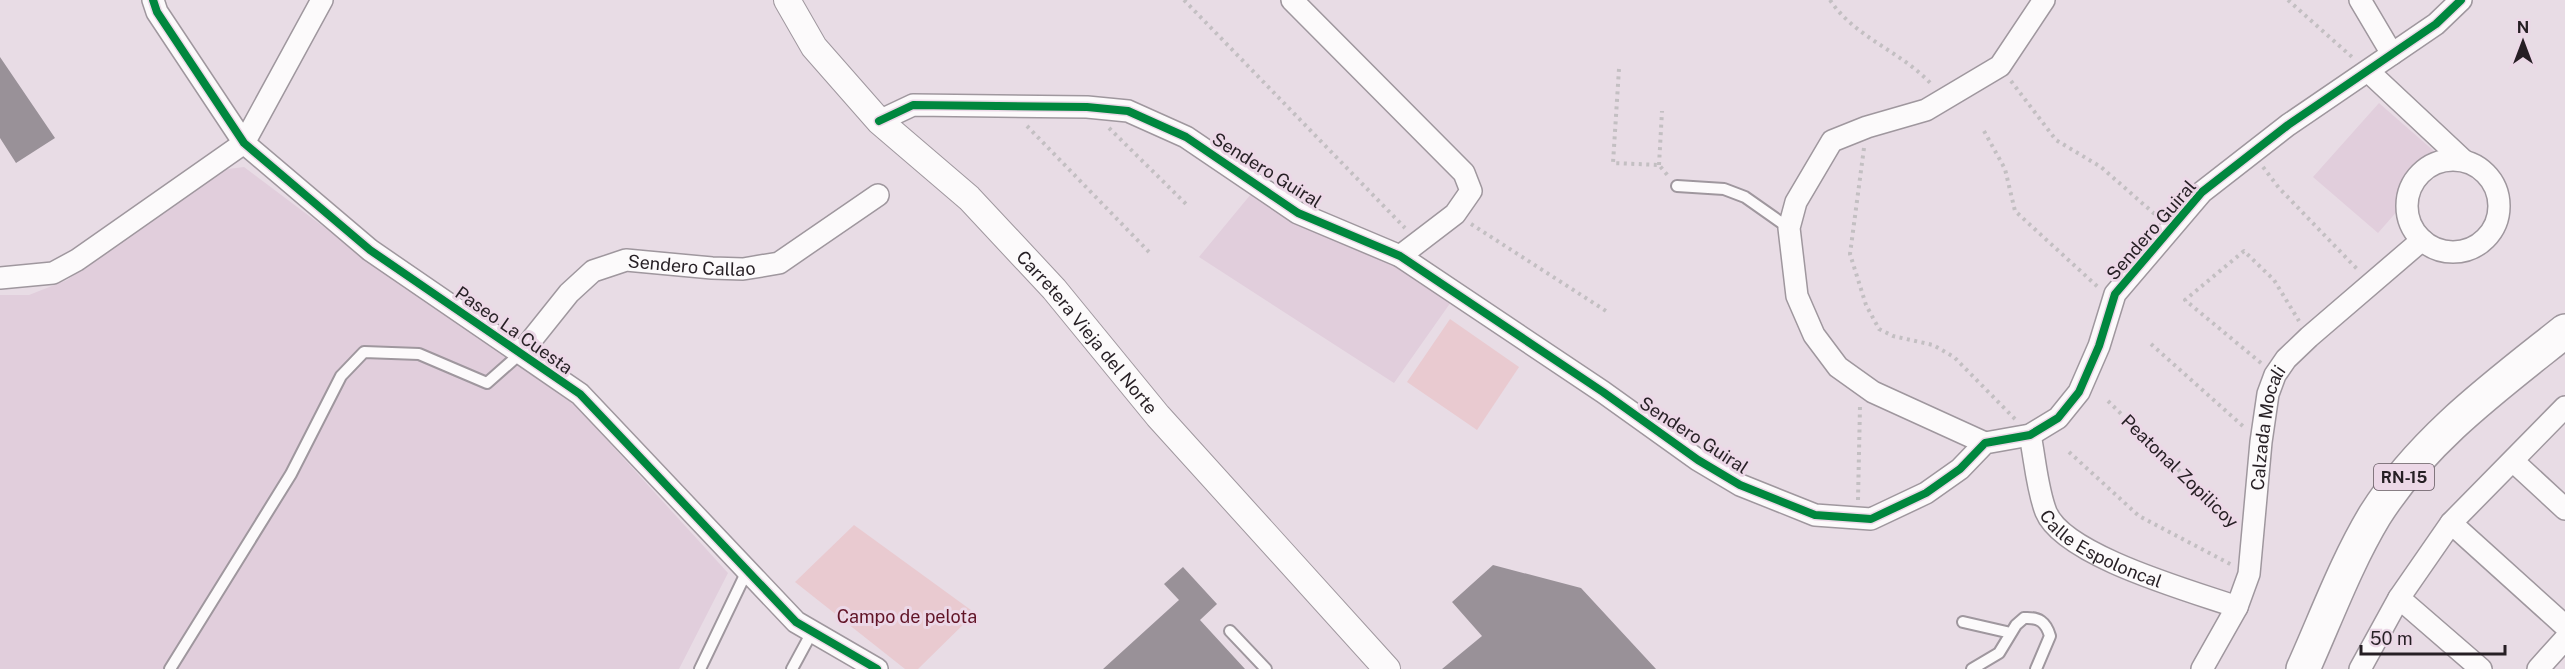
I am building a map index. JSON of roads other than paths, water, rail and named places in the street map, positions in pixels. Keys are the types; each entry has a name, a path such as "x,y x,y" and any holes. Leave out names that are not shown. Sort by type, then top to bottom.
{"main road":[{"name":"RN-15","path":"2303,669 2375,515 2409,470 2450,424 2565,331"}],"street":[{"name":"Paseo La Cuesta","path":"153,0 157,12 244,142 370,250 580,394 796,622 877,669"},
{"path":"0,278 53,273 77,260 244,142 322,0"},
{"name":"Carretera Vieja del Norte","path":"787,0 814,47 879,121 969,198 1054,289 1158,416 1387,669"},
{"path":"1292,0 1464,173 1471,191 1455,214 1400,256"},
{"path":"1985,443 1873,392 1838,367 1814,334 1797,296 1789,228 1796,202 1832,141 1868,127 1926,110 2000,66 2044,0"},
{"path":"2360,0 2392,54"},
{"name":"Sendero Guiral","path":"879,121 914,105 1087,107 1128,111 1186,136 1298,213 1400,256 1603,392 1698,460 1740,485 1815,515 1871,519 1926,493 1960,469 1985,443 2030,435 2058,418 2079,392 2099,346 2115,294 2202,192 2288,125 2369,72 2436,24 2461,0"},
{"path":"2369,72 2463,160 2482,170 2496,186 2500,200 2495,227 2481,243 2462,251 2440,250 2422,240 2412,229 2407,214 2407,199 2411,184 2433,163 2448,159 2463,160"},
{"name":"Sendero Callao","path":"521,353 569,293 593,271 626,260 743,269 779,263 878,195"},
{"name":"Calzada Mocali","path":"2202,669 2237,607 2249,574 2260,442 2268,394 2275,375 2286,359 2309,337 2422,240"},
{"path":"2360,669 2399,598 2451,523 2565,407"},
{"name":"Calle Espoloncal","path":"2030,435 2046,511 2058,530 2121,567 2237,607"},
{"path":"2513,461 2565,509"},
{"path":"2451,523 2565,626"},
{"path":"2399,598 2481,669"},
{"path":"2538,669 2565,639"}],"lane":[{"path":"1677,186 1724,189 1745,197 1789,228"},
{"path":"170,669 291,474 329,404 341,376 364,352 381,350 419,354 487,383 521,353"},
{"path":"700,669 747,571"},
{"path":"1972,669 1999,652 2024,618 2038,619 2047,625 2050,636 2049,644 2036,669"},
{"path":"1963,622 2011,633"},
{"path":"1230,631 1266,669"},
{"path":"792,669 812,632"}],"park label":[{"name":"Campo de pelota","path":"907,616"}]}
